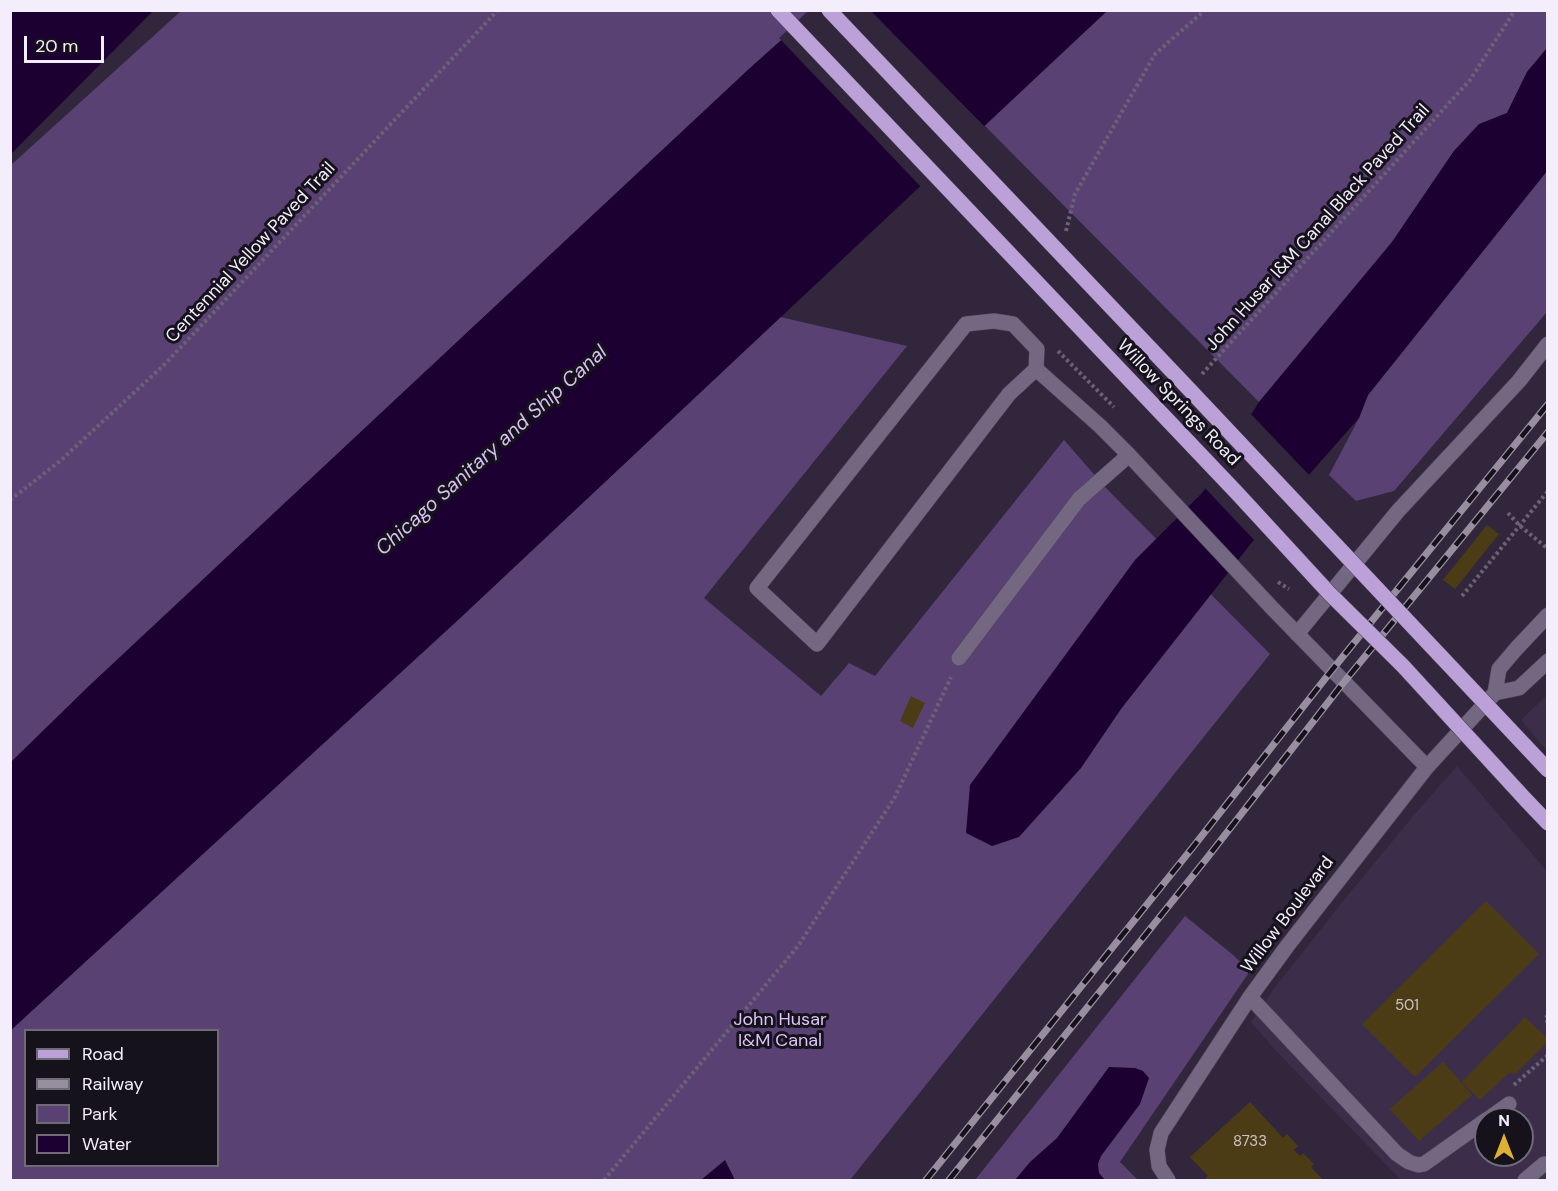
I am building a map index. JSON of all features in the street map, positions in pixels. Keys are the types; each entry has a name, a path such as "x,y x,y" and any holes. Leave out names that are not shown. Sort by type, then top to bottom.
{"main road":[{"name":"Willow Springs Road","path":"778,10 1238,494 1330,594 1403,666 1548,823"},
{"name":"Willow Springs Road","path":"829,10 1548,770"}],"street":[{"path":"994,321 1013,324 1037,349 1036,369 1009,394 817,644 757,588 966,324 994,321"},
{"path":"1297,634 1398,511 1519,381 1548,344"},
{"path":"1036,369 1129,455 1273,609 1427,767"},
{"path":"959,658 1079,499 1129,455"},
{"name":"Willow Boulevard","path":"1168,1180 1159,1166 1157,1150 1161,1133 1250,997 1427,767 1495,693 1499,669 1548,615"},
{"path":"1495,693 1519,688 1548,661"},
{"path":"1250,997 1397,1154 1409,1162 1424,1164 1474,1129"},
{"path":"1505,1107 1509,1104"},
{"path":"1525,1180 1544,1164 1548,1164"}],"path":[{"name":"Centennial Yellow Paved Trail","path":"10,500 60,461 165,364 498,10"},
{"path":"1064,238 1075,194 1155,54 1205,10"},
{"name":"John Husar I&M Canal Black Paved Trail","path":"1200,377 1470,81 1515,10"},
{"path":"1462,596 1548,490"},
{"path":"1508,513 1548,549"},
{"path":"604,1180 798,945 894,797 959,658"},
{"path":"1548,1016 1545,1018 1548,1023"},
{"path":"1509,1104 1504,1093 1548,1055"}],"shaded area":[{"path":"1547,695 1547,751 1521,720"},
{"path":"1457,766 1547,871 1547,1180 1401,1180 1276,1051 1251,1022 1275,987 1352,890"}],"green space":[{"path":"181,11 814,11 750,68 89,686 11,762 11,165"},
{"path":"1107,11 1547,11 1547,48 1527,72 1507,113 1479,125 1454,151 1392,242 1259,402 984,125"},
{"path":"1547,171 1547,312 1394,491 1356,501 1329,475 1359,418 1368,395"},
{"name":"John Husar I&M Canal","path":"780,317 907,346 704,598 821,696 849,663 875,676 1064,440 1106,488 1270,654 850,1180 11,1180 11,1030 458,620"},
{"path":"1185,916 1250,971 1120,1162 1138,1180 975,1180"}],"water":[{"path":"10,11 153,11 11,154"},
{"name":"Chicago Sanitary and Ship Canal","path":"814,11 1107,11 458,620 11,1030 11,762 89,686 750,68"},
{"path":"1547,48 1547,171 1368,395 1359,418 1271,518 1121,709 1081,768 1019,837 992,846 966,833 970,785 1135,560 1203,492 1259,402 1392,242 1454,151 1479,124 1507,113 1527,72"},
{"path":"1109,1067 1135,1068 1143,1071 1149,1078 1140,1104 1101,1156 1098,1164 1099,1173 1105,1180 1015,1180 1030,1162 1057,1138"},
{"path":"725,1160 734,1180 701,1180"}],"pier":[{"path":"809,10 871,11 986,128 922,188 779,38"},
{"path":"1249,412 1311,477 1256,542 1203,486"}],"building":[{"path":"1487,525 1499,534 1455,589 1443,580"},
{"path":"911,696 925,703 913,728 900,721"},
{"path":"1486,901 1539,954 1415,1077 1362,1024"},
{"path":"1525,1017 1548,1039 1548,1042 1514,1075 1510,1072 1480,1100 1462,1082"},
{"path":"1443,1062 1472,1095 1419,1141 1390,1109"},
{"path":"1250,1102 1283,1138 1287,1134 1298,1146 1294,1150 1300,1156 1303,1153 1314,1164 1311,1167 1323,1180 1205,1179 1208,1176 1190,1157"}],"railway":[{"path":"926,1180 1332,670 1548,404"},
{"path":"949,1180 1207,858 1340,687 1548,432"}]}
